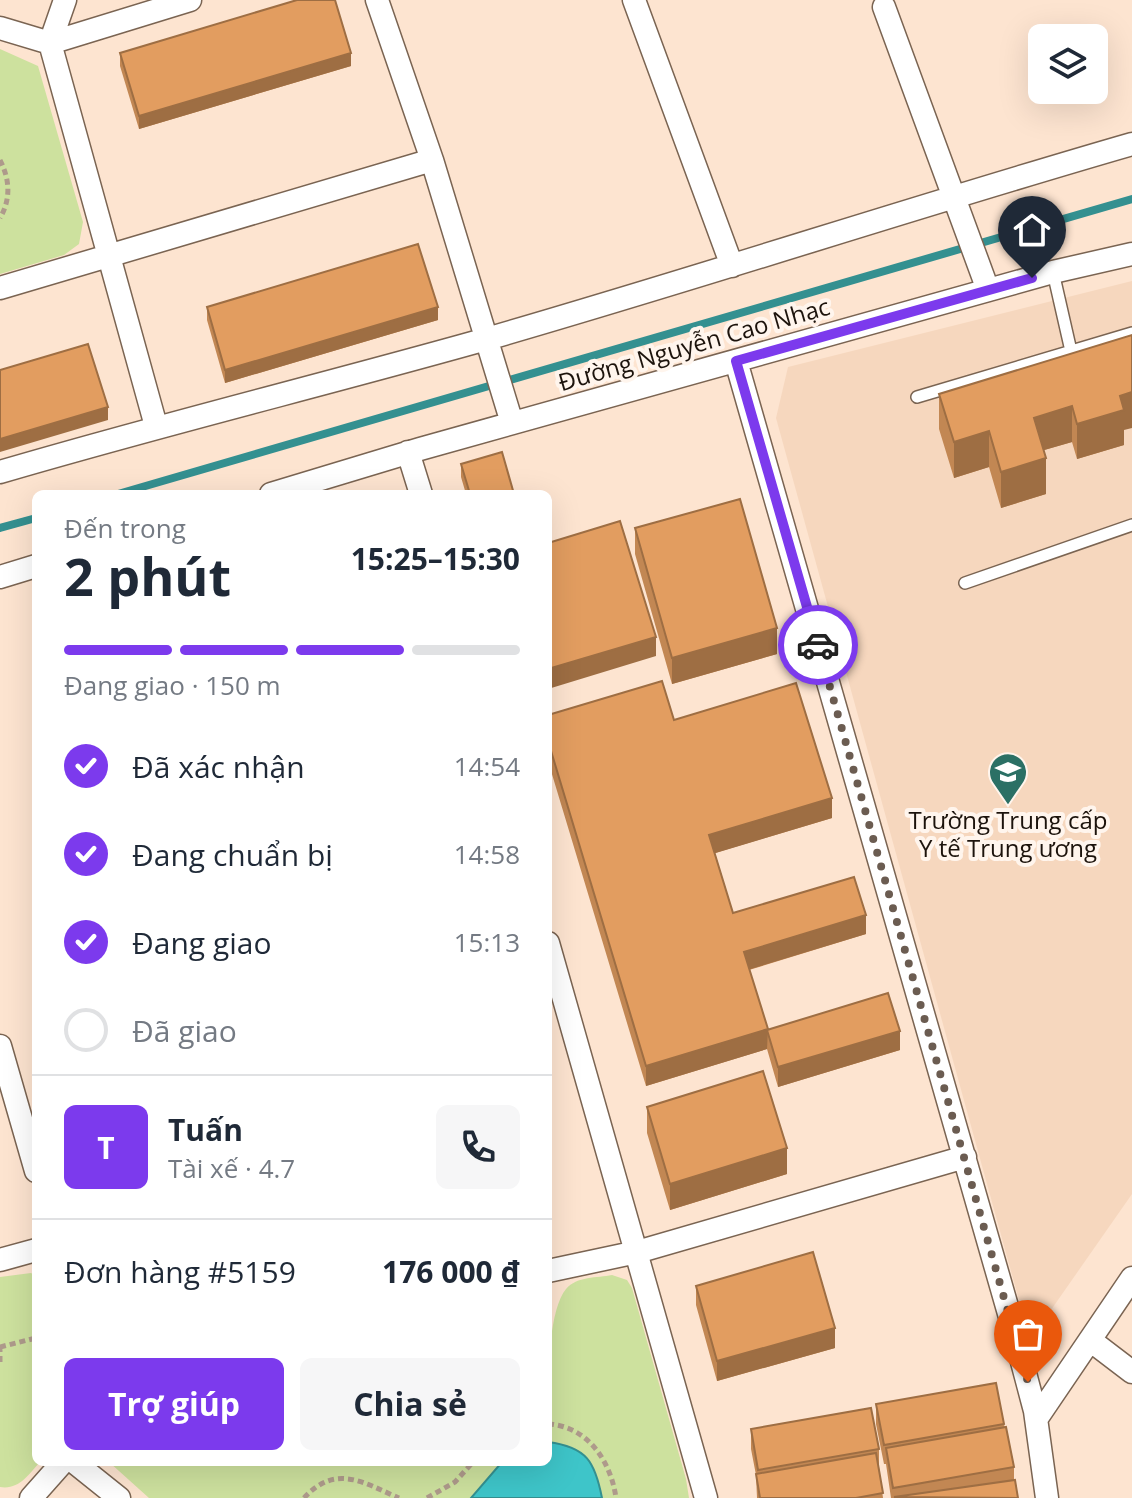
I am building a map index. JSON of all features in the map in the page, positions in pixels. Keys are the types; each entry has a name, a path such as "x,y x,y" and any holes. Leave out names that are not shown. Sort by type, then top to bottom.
{"street":[{"path":"65,0 50,43 156,426"},
{"path":"0,28 50,43 190,0"},
{"path":"377,0 432,160 509,413"},
{"path":"634,0 732,266"},
{"path":"890,2 985,280"},
{"path":"0,472 156,426 488,343 955,195 1132,144"},
{"path":"0,288 432,160"},
{"name":"Đường Nguyễn Cao Nhạc","path":"284,490 408,452 509,413 736,361 985,280 1053,272 1132,254"},
{"path":"736,361 1037,1418 1047,1498"},
{"path":"408,452 420,490"},
{"path":"0,577 32,567"},
{"path":"552,957 706,1498"},
{"path":"0,1046 32,1157"},
{"path":"552,1270 637,1252 965,1157"},
{"path":"0,1260 32,1251"},
{"path":"1037,1418 1132,1278"},
{"path":"1090,1340 1132,1372"},
{"path":"31,1498 59,1466"},
{"path":"79,1466 119,1498"}],"lane":[{"path":"1053,272 1071,351"},
{"path":"917,397 1132,333"},
{"path":"965,583 1132,525"}],"path":[{"path":"0,160 9,183 7,207 0,218"},
{"path":"0,1362 0,1346 32,1339"},
{"path":"552,1424 581,1435 603,1456 613,1480 616,1498"},
{"path":"427,1498 441,1493 469,1466"},
{"path":"304,1498 331,1479 350,1478 399,1498"}],"shaded area":[{"name":"Trường Trung cấp Y tế Trung ương","path":"1132,281 1132,1194 1030,1340 776,418 788,367"}],"green space":[{"path":"0,49 38,66 83,222 79,244 64,255 0,274"},
{"path":"32,1274 32,1466 36,1466 18,1484 7,1487 0,1487 0,1277"},
{"path":"612,1275 627,1280 632,1288 689,1498 149,1498 113,1466 552,1466 553,1322 566,1289 588,1278"}],"water":[{"path":"552,1443 572,1448 587,1458 596,1475 602,1498 471,1498 499,1466 552,1466"}],"building":[{"path":"297,0 335,0 351,53 139,116 120,53"},
{"path":"418,244 438,307 225,370 207,307"},
{"path":"1132,335 1132,392 1120,396 1124,410 1077,424 1072,406 1034,418 1046,458 1001,472 989,431 954,442 939,394"},
{"path":"88,344 108,407 0,439 0,370"},
{"path":"502,452 513,490 469,490 461,464"},
{"path":"740,499 777,628 672,658 635,528"},
{"path":"620,521 656,637 552,668 552,542"},
{"path":"662,681 674,720 796,683 832,798 709,835 733,913 854,877 866,915 744,952 768,1029 646,1066 552,754 552,714"},
{"path":"888,993 900,1031 778,1067 767,1030"},
{"path":"763,1071 787,1148 670,1184 647,1107"},
{"path":"813,1252 835,1328 717,1361 696,1286"},
{"path":"996,1383 1004,1424 884,1445 876,1404"},
{"path":"871,1408 879,1449 758,1470 751,1429"},
{"path":"1006,1427 1014,1467 893,1488 886,1448"},
{"path":"876,1453 883,1493 856,1498 760,1498 756,1474"},
{"path":"1015,1480 1018,1498 894,1497"}],"waterway":[{"path":"132,490 1132,199"},
{"path":"0,528 32,519"}],"way so far":[{"path":"818,645 1028,1382"}],"place":[{"name":"Trường Trung cấp Y tế Trung ương","path":"1008,806"}],"route":[{"path":"818,645 736,361 1032,278"}]}
